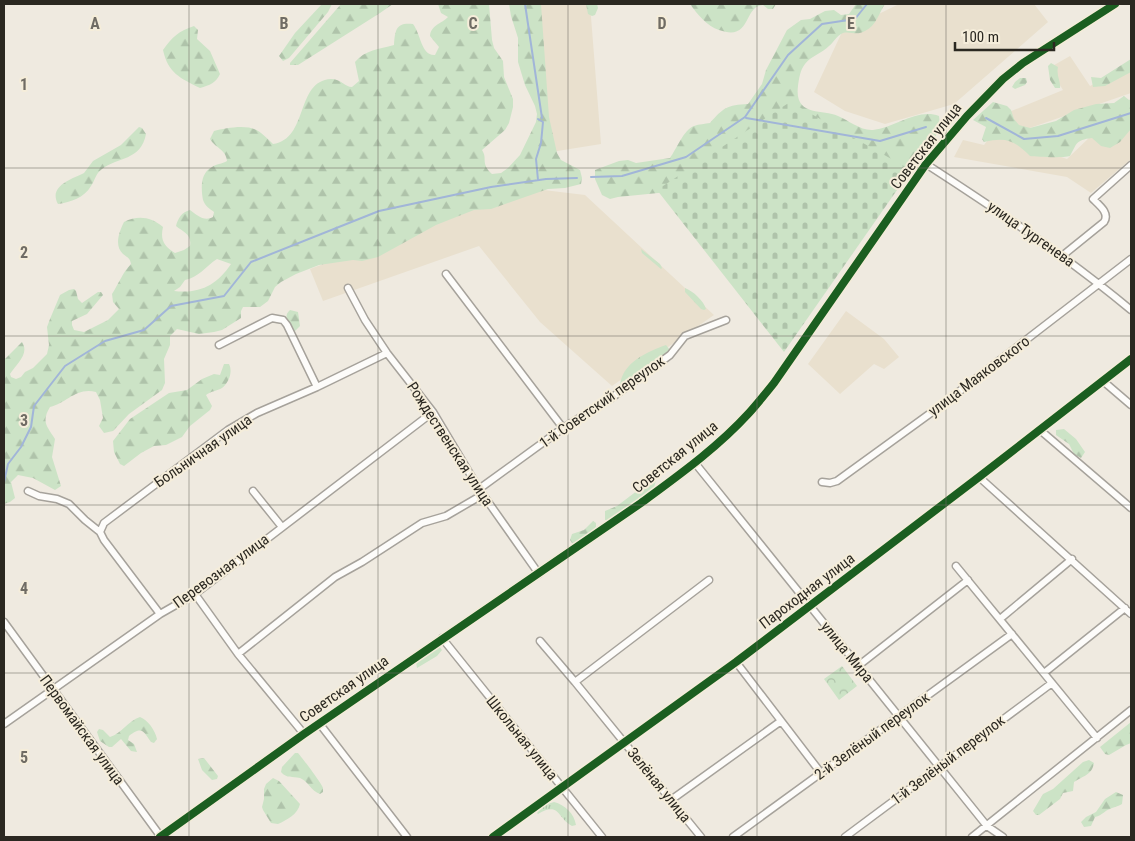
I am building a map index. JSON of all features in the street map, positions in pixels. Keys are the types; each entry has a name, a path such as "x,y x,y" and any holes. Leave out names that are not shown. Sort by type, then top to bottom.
{"street":[{"name":"Советская улица","path":"161,837 304,734 442,638 539,574 695,463 749,413 774,383 926,164 967,116 1003,79 1115,4"},
{"name":"улица Тургенева","path":"926,164 1005,214 1100,284 1131,310"},
{"path":"1062,256 1104,222 1107,218 1106,214 1093,199 1131,165"},
{"name":"улица Маяковского","path":"822,482 838,481 939,407 1131,259"},
{"path":"446,274 563,428"},
{"name":"Рождественская улица","path":"348,288 364,320 433,412 480,492 539,574"},
{"path":"219,345 272,318 283,320 288,325 318,387"},
{"name":"1-й Советский переулок","path":"238,654 335,577 422,523 437,517 446,516 480,492 563,428 610,399 670,355 685,336 726,320"},
{"name":"Больничная улица","path":"100,532 104,523 110,517 228,430 257,413 318,387 387,353"},
{"name":"Пароходная улица","path":"493,837 736,662 1131,359"},
{"path":"1103,381 1131,405"},
{"name":"Перевозная улица","path":"4,724 160,614 195,594 433,412"},
{"path":"1040,430 1131,508"},
{"name":"улица Мира","path":"695,463 987,826 1003,837"},
{"path":"979,477 1131,614"},
{"path":"28,491 38,496 57,499 69,504 84,520 100,532 160,614"},
{"path":"254,491 282,527"},
{"path":"1000,619 1072,559"},
{"path":"956,566 1097,738"},
{"path":"575,682 710,580"},
{"path":"858,666 968,580"},
{"path":"195,594 238,654 304,734"},
{"path":"1044,673 1125,608"},
{"name":"Первомайская улица","path":"4,622 161,837"},
{"name":"2-й Зелёный переулок","path":"733,837 1012,634"},
{"name":"Школьная улица","path":"442,638 602,837"},
{"name":"Зелёная улица","path":"540,641 701,837"},
{"path":"736,662 821,773"},
{"name":"1-й Зелёный переулок","path":"845,837 1052,683"},
{"path":"972,837 1131,710"},
{"path":"671,800 781,720"},
{"path":"319,724 407,837"}],"shaded area":[{"path":"526,4 590,4 601,144 551,152"},
{"path":"896,4 1034,4 1048,22 954,104 885,124 845,111 814,92 842,32"},
{"path":"1070,56 1090,86 1131,64 1131,93 1021,131 1009,112 1063,90 1049,68"},
{"path":"1131,127 1131,159 1091,193 1067,177 954,157 963,140 984,145 991,136 1017,142 1067,159 1092,135"},
{"path":"527,188 585,195 714,315 612,386 540,322 479,246 323,301 310,269"},
{"path":"846,311 884,339 899,357 884,369 874,364 840,394 808,364"}],"green space":[{"path":"322,4 332,4 328,12 289,58 283,61 279,56 295,33"},
{"path":"341,4 393,4 298,65 290,65 290,63"},
{"path":"438,4 489,4 494,48 503,61 504,77 513,99 509,123 505,130 482,150 486,167 492,174 501,173 520,155 536,122 537,114 518,62 518,38 509,4 541,4 549,117 557,153 561,160 580,170 581,184 565,188 548,189 491,209 474,210 436,225 378,257 362,261 353,260 319,265 296,274 275,287 268,301 260,307 243,307 241,318 222,330 199,334 177,329 170,336 170,345 164,359 165,383 162,390 129,414 113,431 104,433 99,426 103,418 100,400 96,392 77,393 50,407 47,412 46,424 55,439 52,457 61,486 55,490 33,478 18,475 11,482 15,498 4,504 4,360 22,342 24,346 23,355 10,374 11,377 16,379 33,368 47,354 49,345 47,327 60,295 69,290 74,289 76,291 78,299 82,303 98,292 101,292 103,295 87,314 72,321 74,330 84,332 108,320 119,309 113,302 112,294 131,264 129,259 120,251 118,243 119,234 124,222 134,218 154,221 163,227 162,236 168,248 175,253 184,250 190,246 190,239 176,226 181,216 190,210 198,216 207,219 213,217 214,212 206,206 203,200 203,177 215,165 227,161 225,154 210,139 214,131 245,127 256,130 273,144 284,140 298,122 306,99 312,89 320,82 331,79 338,80 352,87 359,81 355,62 368,52 394,45 396,31 403,24 413,24 424,48 430,54 435,55 439,47 430,36 432,29 448,17 441,13","holes":["217,259 231,264 214,283 192,291 174,291 185,280 198,274"]},
{"path":"586,4 597,4 598,8 595,15 588,14"},
{"path":"690,4 776,4 773,9 768,9 763,5 757,7 752,11 742,28 730,32 710,26"},
{"path":"856,4 885,4 875,23 869,29 859,33 841,34 826,48 807,61 803,66 798,86 800,103 810,110 838,116 868,130 881,128 914,116 931,114 939,116 939,125 934,140 904,171 610,199 602,195 595,179 595,170 619,161 628,160 636,163 670,158 690,128 710,123 718,114 730,106 748,104 762,84 766,70 787,30 801,20 810,19 825,11 834,10 841,15 849,14"},
{"path":"194,26 198,30 197,39 210,51 220,74 217,80 200,88 176,74 168,64 163,50 176,35"},
{"path":"1131,59 1131,72 1105,86 1093,87 1091,77 1101,78"},
{"path":"1051,63 1058,67 1060,88 1055,88 1050,80 1048,66"},
{"path":"1020,78 1026,78 1027,82 1025,85 1015,89 1012,87"},
{"path":"1124,96 1129,100 1131,99 1131,129 1120,142 1110,148 1101,146 1092,138 1082,140 1077,143 1070,156 1067,157 1030,156 1019,146 1009,141 984,142 982,139 986,127 973,120 993,102 1007,106 1019,125 1030,128 1056,121 1074,110 1096,104 1114,103"},
{"path":"790,102 911,170 784,352 657,190"},
{"path":"139,127 146,134 143,143 134,154 108,165 100,171 88,190 81,196 72,201 58,204 56,192 63,184 84,173 93,161 121,145"},
{"path":"641,249 660,264 662,268 642,253"},
{"path":"685,288 698,297 706,309 701,309 685,292"},
{"path":"290,310 298,312 300,326 295,331 292,330 287,320"},
{"path":"666,345 670,350 668,354 622,387 620,385 622,377 631,364 651,351"},
{"path":"224,364 229,364 230,367 227,383 222,388 206,395 212,406 210,410 190,426 182,437 166,445 154,446 124,466 120,464 114,452 113,441 130,419 169,393 187,390 202,379 214,374 220,375"},
{"path":"1064,429 1076,439 1085,452 1081,458 1074,454 1069,444 1056,435 1056,430"},
{"path":"654,478 656,480 654,488 610,520 605,520 605,511 617,506"},
{"path":"593,521 596,523 596,527 577,543 572,543 570,540 572,534 584,530"},
{"path":"439,646 442,650 437,656 417,668 416,662"},
{"path":"842,666 857,686 839,700 824,679"},
{"path":"140,717 146,720 153,729 157,739 154,743 142,731 137,731 129,736 128,740 134,744 137,752 131,751 121,739 112,747 100,741 97,732 99,729 103,730 110,737"},
{"path":"1131,722 1131,743 1109,755 1105,754 1100,747"},
{"path":"295,753 300,755 322,786 323,792 320,794 314,791 303,779 288,776 281,772 282,767"},
{"path":"204,758 218,776 217,779 212,780 202,770 198,759"},
{"path":"1089,760 1094,763 1093,767 1087,775 1074,782 1073,791 1063,793 1060,799 1039,815 1036,815 1033,811 1043,794 1053,789 1083,762"},
{"path":"273,778 279,781 300,804 295,814 278,824 271,823 262,807 264,789 266,784"},
{"path":"1116,792 1123,795 1122,804 1095,817 1091,826 1084,827 1081,822 1096,812 1105,799"},
{"path":"554,802 568,810 576,825 572,826 567,823 554,810 550,809 537,813 544,805"}],"waterway":[{"path":"525,4 542,118"},
{"path":"591,177 622,176 686,157 745,117 788,55 822,24 855,19 867,4"},
{"path":"986,118 1024,139 1058,136 1131,113"},
{"path":"746,118 880,141 926,127"},
{"path":"538,119 543,122 541,143 536,159 538,180"},
{"path":"4,482 8,464 21,447 31,427 34,406 65,366 105,341 144,330 171,306 224,296 251,262 379,211 491,187 546,179 577,178"}],"cycle path":[{"path":"160,837 304,734 641,503 711,449 737,426 774,383 926,164 967,116 1003,79 1023,63 1115,4"},
{"path":"493,837 736,662 1131,359"}]}
